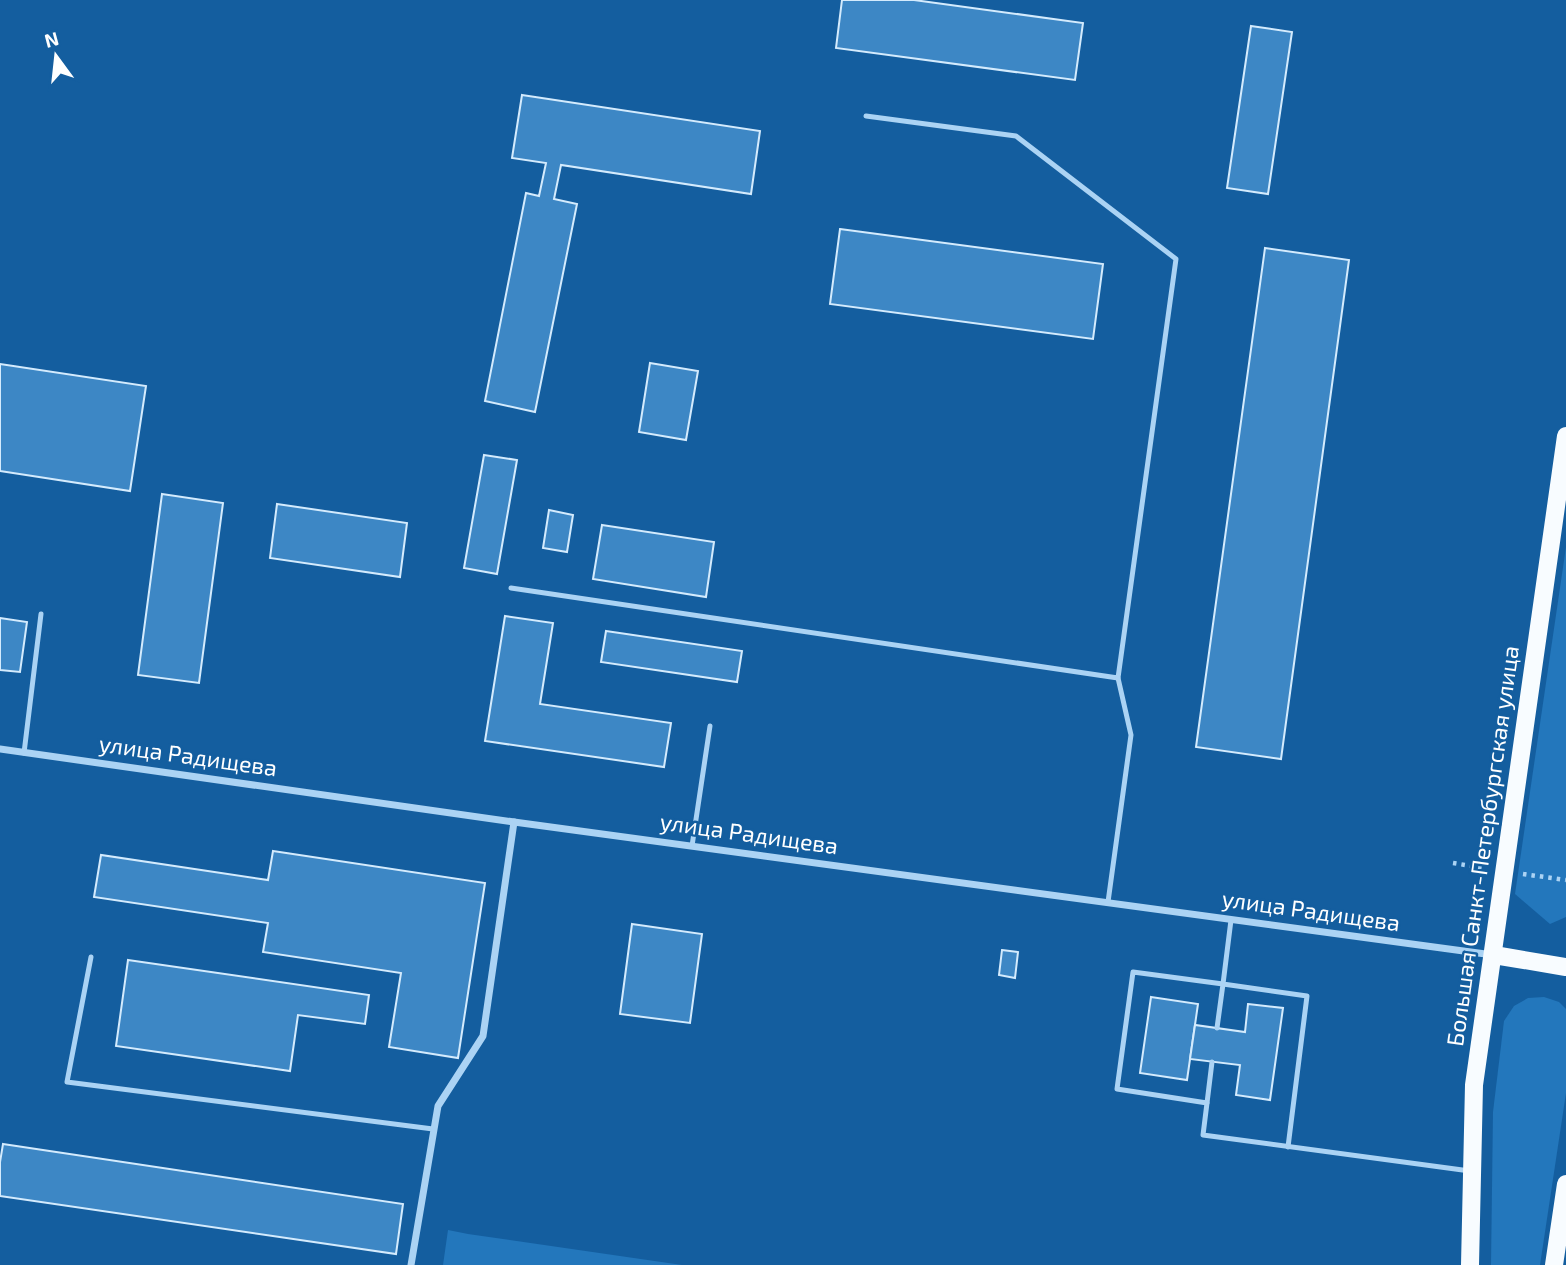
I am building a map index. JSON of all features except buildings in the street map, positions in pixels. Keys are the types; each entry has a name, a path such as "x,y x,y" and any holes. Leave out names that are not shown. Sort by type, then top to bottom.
{"main road":[{"name":"Большая Санкт-Петербургская улица","path":"1471,1265 1474,1085 1566,436"},
{"path":"1494,955 1566,967"},
{"path":"1554,1265 1566,1184"}],"street":[{"name":"улица Радищева","path":"0,749 514,822 1494,955"},
{"path":"411,1265 438,1106 483,1036 514,822"}],"lane":[{"path":"866,116 1016,136 1175,259 1118,678 1131,735 1108,902"},
{"path":"511,588 1118,678"},
{"path":"24,753 41,614"},
{"path":"692,846 710,726"},
{"path":"1217,1028 1231,920"},
{"path":"91,957 67,1082 433,1129"},
{"path":"1207,1103 1117,1089 1133,972 1307,996 1288,1147"},
{"path":"1212,1062 1203,1135 1473,1172"}],"shaded area":[{"path":"1566,547 1566,917 1550,924 1515,894"},
{"path":"1544,997 1559,1002 1566,1009 1566,1093 1540,1265 1491,1265 1493,1112 1504,1021 1514,1006 1528,998"},
{"path":"448,1230 468,1234 682,1265 443,1265"}]}
